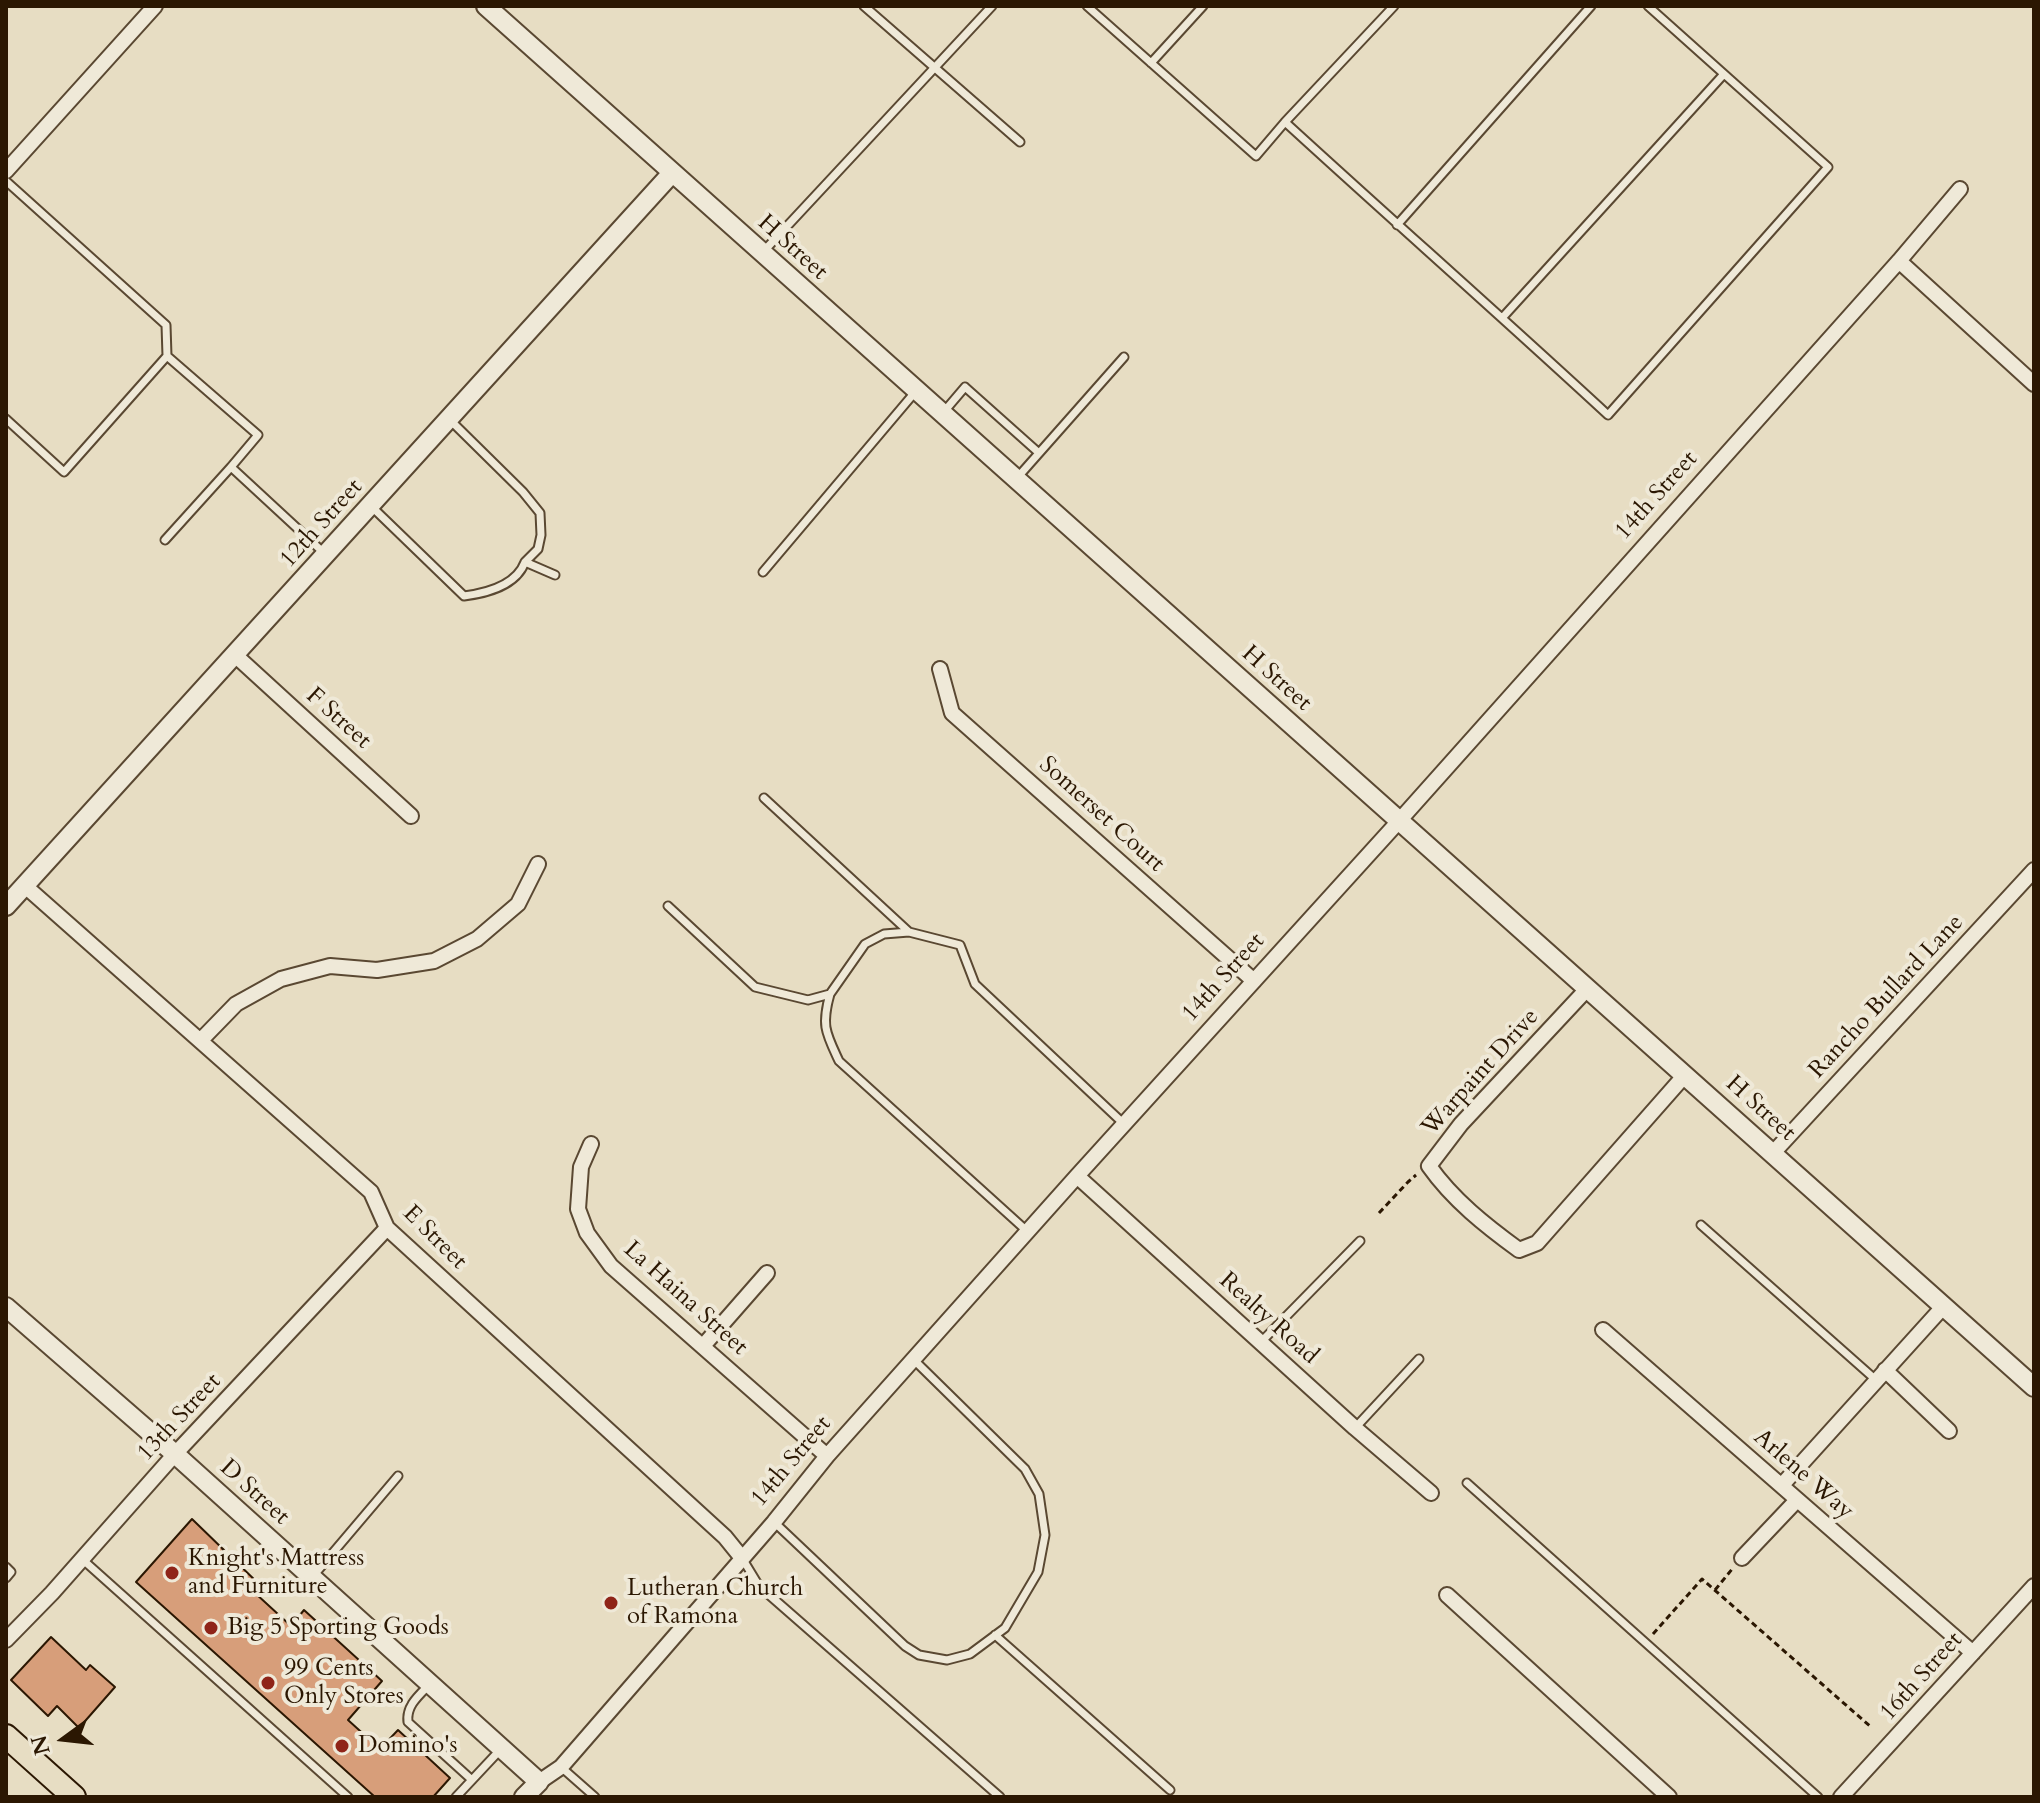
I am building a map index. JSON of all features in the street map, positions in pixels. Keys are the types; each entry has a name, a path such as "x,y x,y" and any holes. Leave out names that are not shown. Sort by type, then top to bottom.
{"main road":[{"path":"6,1736 74,1797"}],"street":[{"path":"6,171 155,6"},
{"name":"H Street","path":"486,6 2034,1387"},
{"name":"12th Street","path":"6,906 672,173"},
{"name":"14th Street","path":"524,1797 561,1767 774,1522 827,1456 1399,821 1960,189"},
{"path":"1899,261 2034,384"},
{"name":"F Street","path":"235,655 411,816"},
{"name":"Somerset Court","path":"940,669 952,713 1254,981"},
{"path":"201,1040 236,1004 281,979 330,966 377,970 434,961 477,939 518,904 538,864"},
{"name":"Rancho Bullard Lane","path":"1773,1153 2034,870"},
{"name":"E Street","path":"24,885 371,1192 387,1228 725,1537 742,1558"},
{"name":"Warpaint Drive","path":"1588,988 1461,1124 1429,1166 1444,1187 1519,1250 1537,1243 1685,1075"},
{"name":"La Haina Street","path":"591,1144 581,1167 578,1209 587,1233 611,1266 827,1456"},
{"name":"Realty Road","path":"1077,1176 1431,1493"},
{"name":"13th Street","path":"6,1640 387,1228"},
{"path":"703,1346 767,1273"},
{"name":"D Street","path":"6,1307 175,1454 539,1782"},
{"path":"1782,1485 1943,1307"},
{"name":"Arlene Way","path":"1603,1330 1973,1653"},
{"path":"1880,1375 1949,1431"},
{"path":"1742,1558 1797,1500"},
{"name":"16th Street","path":"1841,1797 2034,1586"},
{"path":"1447,1595 1669,1797"}],"lane":[{"path":"864,6 1020,142"},
{"path":"762,254 992,6"},
{"path":"1087,6 1256,156 1394,6"},
{"path":"1151,63 1203,6"},
{"path":"1397,225 1591,6"},
{"path":"1285,122 1608,415 1828,167 1648,6"},
{"path":"1503,317 1724,74"},
{"path":"6,181 166,325 167,356 64,472 6,419"},
{"path":"165,540 258,435 167,356"},
{"path":"1015,479 1124,357"},
{"path":"942,414 965,387 1039,453"},
{"path":"763,572 916,391"},
{"path":"371,505 464,596 495,591 524,568 525,562 538,549 540,513 449,419"},
{"path":"231,467 326,555"},
{"path":"525,562 555,575"},
{"path":"764,798 909,932"},
{"path":"668,906 755,987 808,1000 830,994"},
{"path":"1028,1232 839,1061 825,1032 824,1014 830,994 865,944 884,934 909,932 960,945 975,984 1124,1124"},
{"path":"1701,1225 1880,1375"},
{"path":"1261,1342 1360,1241"},
{"path":"774,1522 905,1646 919,1655 947,1660 970,1654 1005,1628 1038,1572 1045,1535 1039,1494 1025,1469 913,1359"},
{"path":"1355,1428 1419,1359"},
{"path":"312,1577 398,1476"},
{"path":"1467,1483 1818,1797"},
{"path":"742,1558 759,1586 1000,1797"},
{"path":"82,1559 348,1797"},
{"path":"6,1567 11,1572 6,1578"},
{"path":"995,1635 1170,1790"},
{"path":"430,1683 407,1712 408,1722 472,1780"},
{"path":"456,1797 502,1747"},
{"path":"561,1767 595,1797"}],"path":[{"path":"1379,1213 1408,1182 1429,1166"},
{"path":"1715,1590 1742,1558"},
{"path":"1645,1643 1702,1579 1871,1727"}],"building":[{"path":"192,1519 261,1586 255,1593 291,1626 304,1610 382,1681 348,1720 380,1749 398,1730 450,1778 433,1797 375,1797 136,1582"},
{"path":"51,1637 86,1670 90,1665 115,1687 79,1728 57,1706 48,1716 11,1680"}],"place":[{"name":"Knight's Mattress and Furniture","path":"172,1573"},
{"name":"Lutheran Church of Ramona","path":"611,1603"},
{"name":"Big 5 Sporting Goods","path":"211,1628"},
{"name":"99 Cents Only Stores","path":"268,1683"},
{"name":"Domino's","path":"342,1746"}]}
